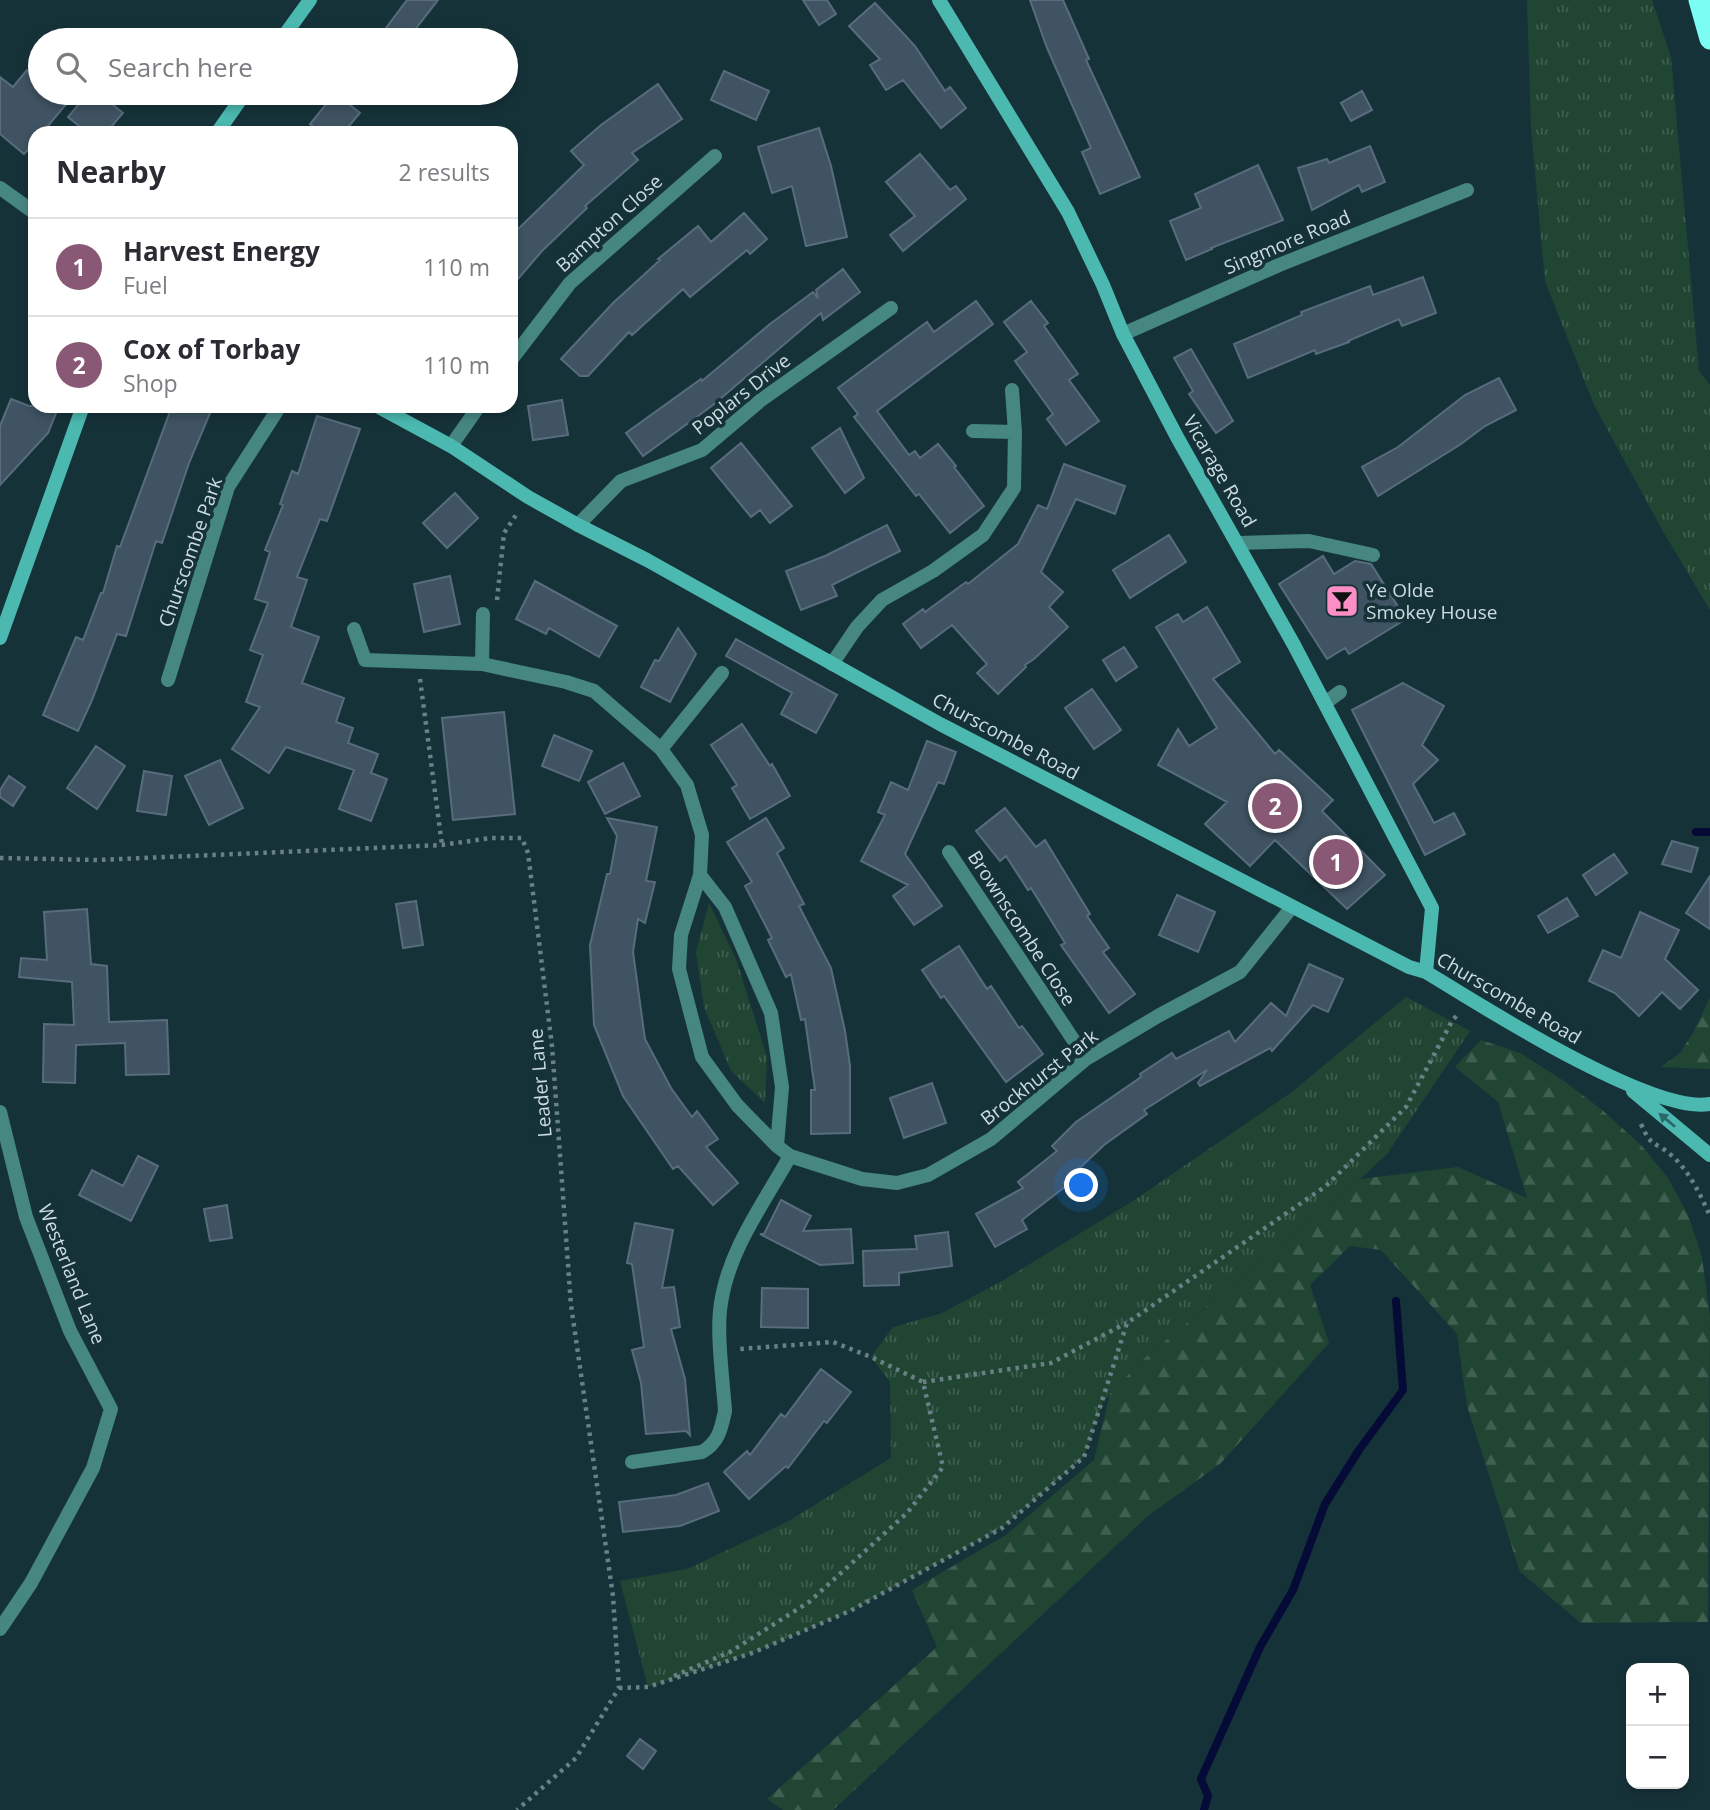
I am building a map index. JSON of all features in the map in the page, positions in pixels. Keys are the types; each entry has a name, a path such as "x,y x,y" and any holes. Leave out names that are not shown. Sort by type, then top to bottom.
{"highway":[{"path":"1699,0 1710,39"}],"street":[{"path":"290,28 310,0"},
{"name":"Vicarage Road","path":"939,0 1068,212 1123,334 1325,703 1432,908 1426,972"},
{"path":"222,126 237,105"},
{"name":"Bampton Close","path":"518,351 570,283 610,245 715,156"},
{"path":"0,188 28,208"},
{"name":"Singmore Road","path":"1123,334 1279,265 1467,190"},
{"name":"Poplars Drive","path":"578,525 621,481 702,450 761,400 891,308"},
{"path":"832,664 858,627 882,600 933,571 983,536 1014,488 1015,432 1012,390"},
{"path":"0,638 80,413"},
{"name":"Churscombe Park","path":"167,680 229,488 276,413"},
{"name":"Churscombe Road","path":"390,413 451,446 578,525 647,560 940,724 1409,967 1426,972 1471,1000 1625,1084 1673,1101 1710,1104"},
{"path":"451,446 474,413"},
{"path":"973,431 1015,432"},
{"path":"1238,543 1310,541 1373,555"},
{"path":"482,664 483,614"},
{"name":"Brockhurst Park","path":"354,629 365,660 482,664 566,682 594,691 661,749 687,785 702,835 700,875 681,935 679,969 702,1057 737,1105 776,1146 790,1156 862,1179 897,1183 928,1175 990,1139 1086,1059 1240,972 1292,907"},
{"path":"661,749 722,673"},
{"path":"1325,703 1339,692"},
{"name":"Brownscombe Close","path":"950,852 1086,1059"},
{"path":"700,875 725,907 771,1013 782,1087 776,1146"},
{"name":"Churscombe Road","path":"1625,1084 1710,1156"},
{"name":"Westerland Lane","path":"0,1112 26,1217 70,1331 111,1409 93,1468 31,1583 0,1629"},
{"path":"632,1462 702,1452 712,1446 719,1434 724,1411 720,1305 731,1261 790,1156"}],"path":[{"path":"483,614 495,611 504,533 528,496"},
{"path":"417,660 442,845"},
{"name":"Leader Lane","path":"0,858 99,860 442,845 491,838 522,838 528,853 552,1046 571,1305 613,1596 619,1688"},
{"path":"722,1350 833,1342 923,1382 1051,1363 1127,1323 1326,1186 1406,1107 1452,1021 1471,1000"},
{"path":"1625,1084 1648,1141 1672,1155 1703,1199 1710,1216"},
{"path":"517,1810 576,1758 619,1688 648,1687 752,1653 850,1611 1002,1528 1084,1457 1127,1323"},
{"path":"648,1687 730,1652 809,1602 907,1513 943,1468 923,1382"}],"green space":[{"path":"1527,0 1652,0 1671,57 1699,371 1710,385 1710,610 1664,533 1594,405 1545,281 1531,128"},
{"path":"709,903 736,959 767,1057 765,1103 731,1071 704,1007 696,952"},
{"path":"1406,997 1470,1031 1387,1154 1140,1362 1103,1402 1084,1457 1002,1528 850,1611 752,1653 648,1687 620,1581 687,1569 787,1522 891,1458 890,1382 871,1357 893,1327 940,1314 1002,1281 1133,1201 1292,1092"},
{"path":"1710,998 1710,1069 1661,1067 1680,1053"},
{"path":"1481,1040 1520,1053 1564,1081 1602,1110 1641,1145 1668,1178 1688,1215 1702,1257 1710,1317 1708,1622 1581,1623 1520,1572 1467,1406 1457,1334 1381,1250 1350,1246 1310,1285 1329,1343 1220,1464 1149,1515 833,1810 783,1810 767,1799 937,1647 912,1590 1006,1535 1094,1460 1110,1394 1140,1362 1360,1179 1458,1167 1527,1198 1498,1102 1455,1067"}],"building":[{"path":"407,0 438,0 416,28 386,28"},
{"path":"803,0 827,0 836,14 819,25"},
{"path":"1030,0 1063,0 1089,59 1086,60 1140,177 1100,194 1082,152 1091,148 1047,48"},
{"path":"875,3 915,46 945,91 950,87 966,108 941,128 903,80 886,90 870,65 880,59 849,26"},
{"path":"27,70 28,105 65,105 48,126 28,126 28,150 24,154 0,134 0,77 13,87"},
{"path":"724,71 769,91 756,120 711,100"},
{"path":"658,84 682,119 632,153 638,160 585,206 587,208 542,251 518,279 518,229 584,165 571,151 601,125"},
{"path":"1362,91 1372,110 1351,121 1341,103"},
{"path":"78,105 113,105 123,113 112,126 79,126 68,117"},
{"path":"325,105 350,105 360,113 349,126 310,124"},
{"path":"819,128 831,166 847,237 806,246 792,186 772,193 758,147"},
{"path":"1370,146 1385,182 1362,192 1359,185 1312,210 1298,168 1327,159 1329,163"},
{"path":"920,154 950,190 956,186 966,199 903,251 890,235 915,216 886,182"},
{"path":"1258,165 1283,220 1186,260 1170,221 1201,208 1195,194"},
{"path":"744,213 767,239 750,254 747,250 690,297 683,289 632,335 629,332 588,376 580,376 561,359 613,303 660,260 658,259 698,226 711,242"},
{"path":"843,269 860,292 823,320 821,313 713,405 643,456 626,433 701,379 702,381 813,292 818,298 816,290"},
{"path":"1423,277 1436,313 1402,326 1399,319 1349,342 1316,354 1315,350 1248,378 1234,344 1302,315 1301,312 1370,286 1373,295"},
{"path":"976,301 993,324 877,411 909,455 915,451 920,458 938,444 984,506 950,533 919,494 916,496 854,417 858,414 838,388 927,322 934,332"},
{"path":"1031,301 1048,323 1044,326 1078,374 1069,380 1099,421 1066,445 1047,419 1053,414 1015,361 1027,352 1004,322"},
{"path":"1191,349 1233,421 1216,433 1189,394 1193,391 1174,358"},
{"path":"1499,378 1516,410 1485,426 1378,496 1362,467 1398,447 1465,395"},
{"path":"11,399 28,406 28,413 56,413 48,433 0,485 0,426"},
{"path":"562,400 568,435 533,440 528,406"},
{"path":"169,413 210,413 189,463 162,543 156,541 126,636 117,634 78,731 43,715 76,637 83,640 103,593 117,546 120,547"},
{"path":"317,416 360,429 327,521 320,519 297,577 307,580 291,627 319,637 302,683 344,698 336,722 353,728 348,743 378,754 371,773 387,779 371,821 339,809 354,770 286,747 269,773 232,749 260,707 246,702 263,655 250,650 268,603 255,599 270,552 265,550 283,505 280,504 292,471 298,474"},
{"path":"840,428 864,478 845,493 812,448"},
{"path":"741,443 792,506 770,523 760,510 751,517 711,468"},
{"path":"1064,464 1125,486 1115,514 1076,499 1041,572 1063,592 1049,607 1068,627 1025,665 998,694 977,673 987,664 952,625 921,648 903,624 923,609 925,612 966,582 968,584 1018,544 1038,505 1047,509"},
{"path":"455,493 478,518 447,548 423,523"},
{"path":"887,525 900,551 832,585 837,596 801,610 786,571 825,556"},
{"path":"1169,535 1186,562 1130,598 1113,570"},
{"name":"Ye Olde Smokey House","path":"1323,556 1334,574 1355,561 1371,564 1406,619 1349,654 1345,648 1327,659 1279,584"},
{"path":"450,576 460,624 424,632 414,584"},
{"path":"535,581 617,626 599,657 549,628 546,634 516,619"},
{"path":"1207,607 1240,662 1213,679 1275,754 1279,750 1333,800 1322,811 1385,875 1347,909 1275,840 1250,866 1205,824 1227,802 1158,765 1178,729 1189,746 1217,728 1156,627 1178,614 1183,622"},
{"path":"678,628 696,654 670,702 641,687 655,660 659,661"},
{"path":"736,639 837,695 816,733 781,714 792,693 726,656"},
{"path":"1124,647 1137,667 1116,681 1103,660"},
{"path":"1403,683 1444,706 1422,745 1438,760 1413,784 1434,823 1454,813 1465,834 1425,855 1352,710"},
{"path":"1092,689 1121,730 1094,749 1065,708"},
{"path":"504,712 515,814 453,820 442,718"},
{"path":"742,724 770,766 772,764 790,796 750,819 732,788 737,785 711,745"},
{"path":"554,735 592,751 579,781 542,766"},
{"path":"927,741 956,752 944,784 938,782 905,854 942,906 914,925 893,896 908,885 861,861 885,815 878,812 891,782 908,790"},
{"path":"96,746 125,766 97,809 67,788"},
{"path":"220,760 243,808 209,825 185,776"},
{"path":"623,763 640,796 605,814 588,782"},
{"path":"144,771 172,776 166,815 137,811"},
{"path":"9,776 25,787 13,806 0,797 0,790"},
{"path":"1005,808 1036,847 1045,840 1090,914 1087,916 1109,948 1103,952 1135,994 1109,1013 1061,945 1065,943 1031,888 1028,890 1006,856 1000,861 976,831"},
{"path":"607,818 657,827 646,881 655,882 645,923 638,919 633,952 645,1039 671,1088 692,1117 697,1111 718,1139 706,1147 738,1183 713,1205 678,1166 673,1169 623,1096 594,1025 590,945 607,874 610,874 617,836"},
{"path":"766,818 784,848 777,853 804,904 799,906 831,968 850,1066 850,1133 811,1134 811,1090 815,1090 805,1019 801,1020 791,974 786,977 768,940 772,938 745,886 752,882 727,842"},
{"path":"1672,841 1698,848 1691,872 1662,864"},
{"path":"1614,854 1627,873 1596,895 1583,875"},
{"path":"1710,876 1710,929 1686,913"},
{"path":"1177,895 1215,912 1198,952 1159,935"},
{"path":"1567,898 1578,916 1548,933 1538,916"},
{"path":"416,901 423,945 403,948 396,904"},
{"path":"87,909 91,964 107,966 109,1022 167,1020 169,1074 126,1075 125,1043 76,1045 75,1083 43,1082 44,1024 74,1025 72,982 19,977 21,958 47,960 44,912"},
{"path":"1640,912 1679,930 1665,959 1698,990 1680,1009 1662,992 1639,1016 1615,993 1589,981 1603,950 1621,958"},
{"path":"959,946 987,989 991,986 1019,1028 1022,1026 1043,1054 1006,1082 922,970"},
{"path":"1309,964 1343,979 1328,1012 1313,1005 1272,1051 1270,1048 1200,1086 1198,1083 1207,1070 1144,1110 1147,1114 1104,1145 1064,1183 1066,1186 1022,1220 1027,1229 995,1247 976,1214 1023,1188 1018,1182 1057,1151 1052,1146 1076,1122 1172,1053 1176,1059 1229,1031 1235,1042 1271,1003 1286,1016"},
{"path":"932,1083 946,1123 904,1138 890,1098"},
{"path":"138,1156 158,1166 131,1221 79,1195 92,1170 123,1186"},
{"path":"781,1200 811,1216 803,1231 851,1229 853,1263 820,1265 760,1234 764,1234"},
{"path":"227,1205 232,1238 210,1241 204,1209"},
{"path":"635,1223 673,1230 662,1288 674,1287 680,1327 671,1329 685,1379 690,1435 686,1431 646,1434 641,1383 632,1350 644,1347 632,1264 627,1263"},
{"path":"948,1232 952,1266 899,1273 899,1285 864,1286 863,1251 917,1249 915,1236"},
{"path":"762,1288 808,1289 808,1328 761,1327"},
{"path":"821,1369 851,1392 827,1423 824,1421 788,1468 786,1466 749,1499 724,1472 747,1451 750,1455 781,1414 785,1417"},
{"path":"708,1483 719,1511 680,1526 623,1532 619,1502 676,1495"},
{"path":"640,1739 656,1751 643,1769 627,1756"}],"waterway":[{"path":"1696,832 1710,832"},
{"path":"1204,1810 1208,1796 1201,1779 1260,1647 1293,1590 1325,1504 1359,1450 1403,1390 1396,1301"}],"place":[{"name":"Ye Olde Smokey House","path":"1342,601"},
{"name":"Cox of Torbay","path":"1275,806"},
{"name":"Harvest Energy","path":"1336,862"}]}
